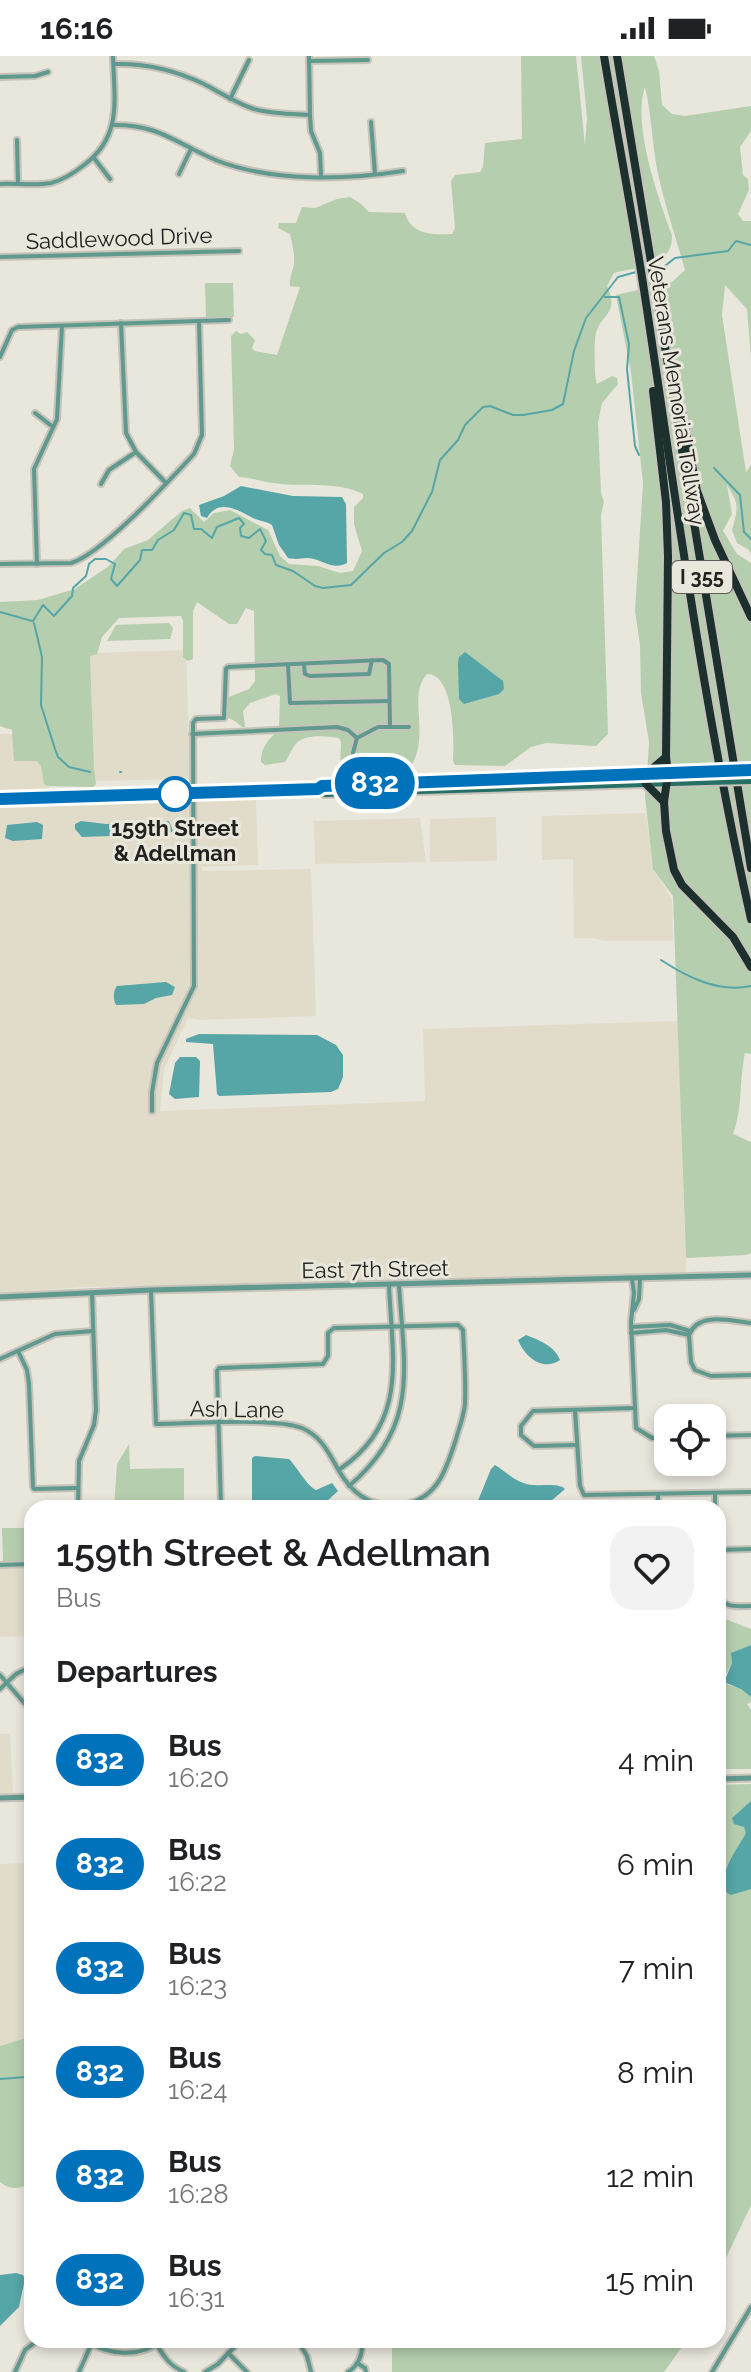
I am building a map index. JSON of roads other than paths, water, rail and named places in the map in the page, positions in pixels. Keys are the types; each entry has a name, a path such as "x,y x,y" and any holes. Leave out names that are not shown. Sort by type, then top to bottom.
{"highway":[{"name":"Veterans Memorial Tollway","path":"604,56 726,807 751,919"},
{"name":"Veterans Memorial Tollway","path":"617,56 751,868"},
{"path":"661,315 697,491 715,540 751,617"},
{"path":"653,358 652,377 666,502 668,556 668,773 664,802 667,841 674,870 682,885 733,937 751,967"},
{"path":"646,774 666,757"},
{"path":"646,784 664,802"}],"main road":[{"path":"0,799 193,794 318,789 322,786 356,784 751,770"},
{"path":"318,789 324,794 751,781"}],"street":[{"path":"0,184 50,183 72,174 94,158 108,140 113,125 113,56"},
{"path":"321,176 320,153 311,131 309,59 368,60"},
{"path":"230,99 249,60"},
{"path":"114,64 145,65 179,73 257,110 310,115"},
{"path":"0,77 35,76 48,72"},
{"path":"371,122 375,174"},
{"path":"113,125 144,127 174,137 191,149 220,162 285,175 403,171"},
{"path":"17,140 18,183"},
{"path":"179,174 191,149"},
{"path":"94,158 110,179"},
{"name":"Saddlewood Drive","path":"0,257 239,251"},
{"path":"0,357 12,330 18,327 229,320"},
{"path":"0,564 71,563 82,560 194,454 202,435 199,321"},
{"path":"121,323 126,433 136,452 166,483"},
{"path":"37,564 34,469 57,419 62,326"},
{"path":"35,413 53,427"},
{"path":"101,484 109,470 136,452"},
{"path":"304,665 305,674 310,676 369,674 372,660"},
{"path":"152,1111 157,1063 194,986 193,723 196,719 224,718 226,669 383,660 389,664 390,727"},
{"path":"288,665 290,703 389,701"},
{"path":"192,734 337,727 348,730 357,738"},
{"path":"356,784 353,753 357,738 378,727 409,727"},
{"name":"East 7th Street","path":"0,1297 151,1290 751,1275"},
{"path":"632,1279 636,1428 654,1438"},
{"path":"632,1312 639,1299 640,1279"},
{"path":"340,1469 370,1444 380,1429 391,1395 389,1285"},
{"path":"368,1500 349,1486 366,1472 388,1445 400,1413 399,1285"},
{"name":"Ash Lane","path":"151,1290 156,1424 276,1423 300,1428 320,1440 349,1486"},
{"path":"78,1500 79,1461 94,1425 96,1410 92,1293"},
{"path":"751,1323 704,1320 690,1333 691,1362 699,1373 751,1375"},
{"path":"221,1500 219,1368 323,1364 328,1356 330,1329 461,1327 465,1406 443,1476 426,1496 417,1500"},
{"path":"631,1330 690,1333"},
{"path":"0,1359 55,1334 93,1331"},
{"path":"18,1351 27,1370 29,1384 33,1487 78,1488"},
{"path":"391,1395 402,1395"},
{"path":"577,1445 534,1446 521,1435 521,1426 533,1411 634,1408"},
{"path":"575,1410 580,1486 584,1495 751,1492"},
{"path":"726,1436 751,1435"},
{"path":"715,1493 715,1500"},
{"path":"658,1495 658,1500"},
{"path":"726,1550 751,1549"},
{"path":"0,1565 24,1564"},
{"path":"726,1604 751,1606"},
{"path":"0,1689 24,1669"},
{"path":"0,1675 24,1702"},
{"path":"726,1779 751,1778"},
{"path":"0,1798 24,1797"},
{"path":"712,2372 751,2307"},
{"path":"15,2372 28,2348"},
{"path":"79,2372 91,2348"},
{"path":"101,2348 128,2353 146,2348"},
{"path":"159,2348 174,2368 184,2372"},
{"path":"205,2372 233,2348"},
{"path":"302,2348 311,2372"},
{"path":"350,2372 363,2348"},
{"path":"228,2353 247,2372"},
{"path":"357,2363 366,2372"}],"water":[{"path":"241,486 293,496 342,497 346,504 347,563 337,566 308,558 288,558 279,545 272,525 235,509 217,508 207,518 201,516 199,505"},
{"path":"465,652 503,681 504,689 499,694 464,704 459,699 458,663"},
{"path":"81,821 106,824 169,821 173,831 168,834 82,837 75,829 75,824"},
{"path":"37,822 43,825 42,839 13,841 5,838 7,825"},
{"path":"166,982 175,987 172,995 144,1004 116,1005 114,995 117,986"},
{"path":"199,1034 317,1035 336,1045 343,1055 343,1077 338,1089 331,1092 219,1096 213,1044 186,1042 186,1039"},
{"path":"180,1057 196,1057 200,1061 199,1097 175,1099 169,1094 175,1063"},
{"path":"526,1335 550,1347 560,1360 547,1364 535,1361 518,1340"},
{"path":"252,1458 289,1459 316,1490 332,1483 338,1491 328,1500 252,1500"},
{"path":"495,1465 523,1483 555,1485 565,1489 552,1500 478,1500"},
{"path":"751,1645 751,1697 726,1683 732,1663 731,1653"},
{"path":"751,1801 751,1889 731,1895 726,1889 726,1870 746,1833 744,1827 734,1824 732,1818"},
{"path":"0,2275 23,2275 24,2284 19,2307 0,2326"}],"waterway":[{"path":"655,270 675,258 728,251 736,241 751,245"},
{"path":"33,621 43,605 54,616 72,596 73,588 86,576 89,564 95,559 106,559 115,564 111,579 117,586 140,560 142,550 152,550 158,540 174,530 184,513 191,515 194,529 201,529 212,538 217,527 239,518 244,524 240,528 241,536 249,538 260,529 266,541 261,550 272,555 276,565 293,571 315,586 351,585 412,531 432,492 440,460 458,440 465,425 483,407 523,415 552,410 563,404 574,351 586,318 618,277 636,272"},
{"path":"605,297 619,297 629,344 627,369 635,446 639,455"},
{"path":"714,468 740,495 744,532 751,539"},
{"path":"0,612 32,621"},
{"path":"34,623 42,657 41,705 58,757 69,767 90,772"},
{"path":"661,960 692,978 715,985 751,986"},
{"path":"0,2079 24,2077"}],"place":[{"name":"159th Street & Adellman","path":"175,794"}]}
